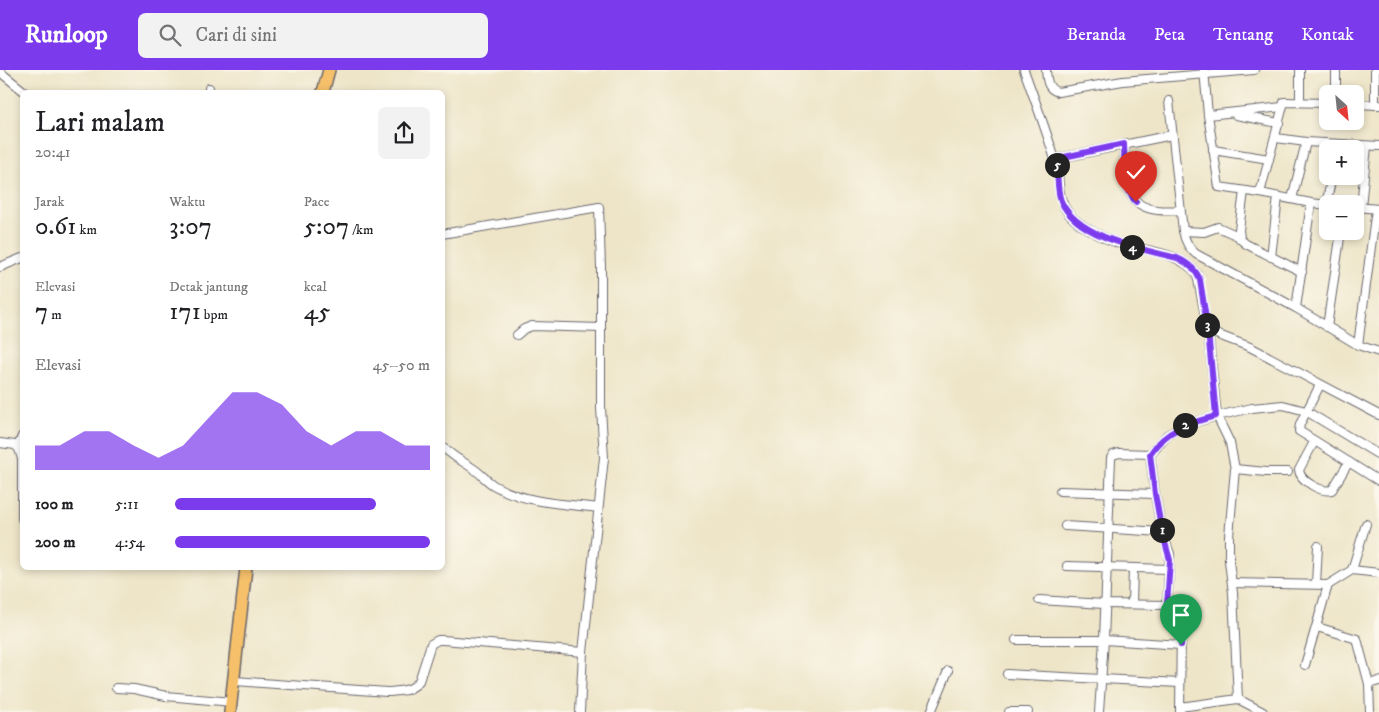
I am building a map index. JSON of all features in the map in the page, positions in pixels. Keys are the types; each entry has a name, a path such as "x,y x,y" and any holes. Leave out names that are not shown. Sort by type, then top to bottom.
{"main road":[{"path":"324,90 329,70"},
{"path":"231,707 246,570"}],"street":[{"path":"1024,70 1055,159 1060,199 1069,214 1081,224 1106,238 1177,258 1192,268 1200,280 1208,331 1216,416 1230,443 1235,469 1229,536 1238,700"},
{"path":"1046,70 1049,86 1055,92 1123,81 1204,72 1254,70"},
{"path":"1300,70 1300,102"},
{"path":"1336,70 1336,85"},
{"path":"1364,104 1377,105 1375,70"},
{"path":"0,72 22,90"},
{"path":"1204,72 1208,115 1219,188 1260,193 1319,204"},
{"path":"1169,101 1180,210 1187,244 1196,254 1296,308 1358,345 1379,352"},
{"path":"1260,193 1284,102 1319,103"},
{"path":"1208,115 1282,107"},
{"path":"1226,113 1279,123"},
{"path":"1055,159 1172,134"},
{"path":"1276,138 1319,144"},
{"path":"1292,199 1306,142"},
{"path":"1124,144 1127,180 1132,198 1146,208 1163,211 1180,210"},
{"path":"1360,195 1367,146 1379,146"},
{"path":"1213,150 1269,159"},
{"path":"1238,236 1244,191"},
{"path":"1271,257 1278,197"},
{"path":"1296,308 1311,203"},
{"path":"445,233 599,207 601,408 604,458 582,652 580,712"},
{"path":"1358,345 1377,209 1364,208"},
{"path":"1183,231 1206,231 1218,227 1238,236 1244,242 1302,272"},
{"path":"1327,327 1340,240"},
{"path":"0,267 20,259"},
{"path":"517,335 524,328 532,326 601,328"},
{"path":"1208,331 1250,347 1379,415"},
{"path":"1320,385 1306,411 1299,429 1301,433 1379,481"},
{"path":"1167,605 1170,554 1162,532 1150,454 1162,440 1178,428 1216,416 1283,405 1306,411 1379,455"},
{"path":"20,442 18,447 20,453"},
{"path":"1314,442 1299,470 1300,477 1326,491 1332,490 1349,462"},
{"path":"0,443 18,447"},
{"path":"445,450 494,486 514,494 598,508"},
{"path":"1099,712 1104,640 1111,458 1119,452 1150,454"},
{"path":"1235,469 1288,472"},
{"path":"1060,491 1155,494"},
{"path":"1352,570 1366,524"},
{"path":"1065,526 1162,532"},
{"path":"1316,584 1318,546"},
{"path":"1067,566 1169,568"},
{"path":"1132,604 1133,568"},
{"path":"1232,583 1328,585 1352,570 1379,574"},
{"path":"1305,665 1328,585"},
{"path":"1039,600 1167,605 1175,607 1179,612 1181,645 1180,709 1238,700 1263,712"},
{"path":"1317,627 1357,639 1369,684 1370,712"},
{"path":"235,681 387,692 404,691 416,686 431,644 438,640 582,652"},
{"path":"1016,640 1104,640 1181,645"},
{"path":"931,712 948,671"},
{"path":"1007,674 1180,683"},
{"path":"1369,684 1379,681"},
{"path":"116,688 134,689 231,707"},
{"path":"1009,712 1028,712"}],"route":[{"path":"1136,202 1129,192 1124,144 1055,159 1060,199 1074,219 1106,238 1177,258 1192,268 1200,280 1208,331 1216,416 1178,428 1166,435 1150,454 1162,532 1170,560 1167,605 1175,607 1180,614 1181,645"}]}
